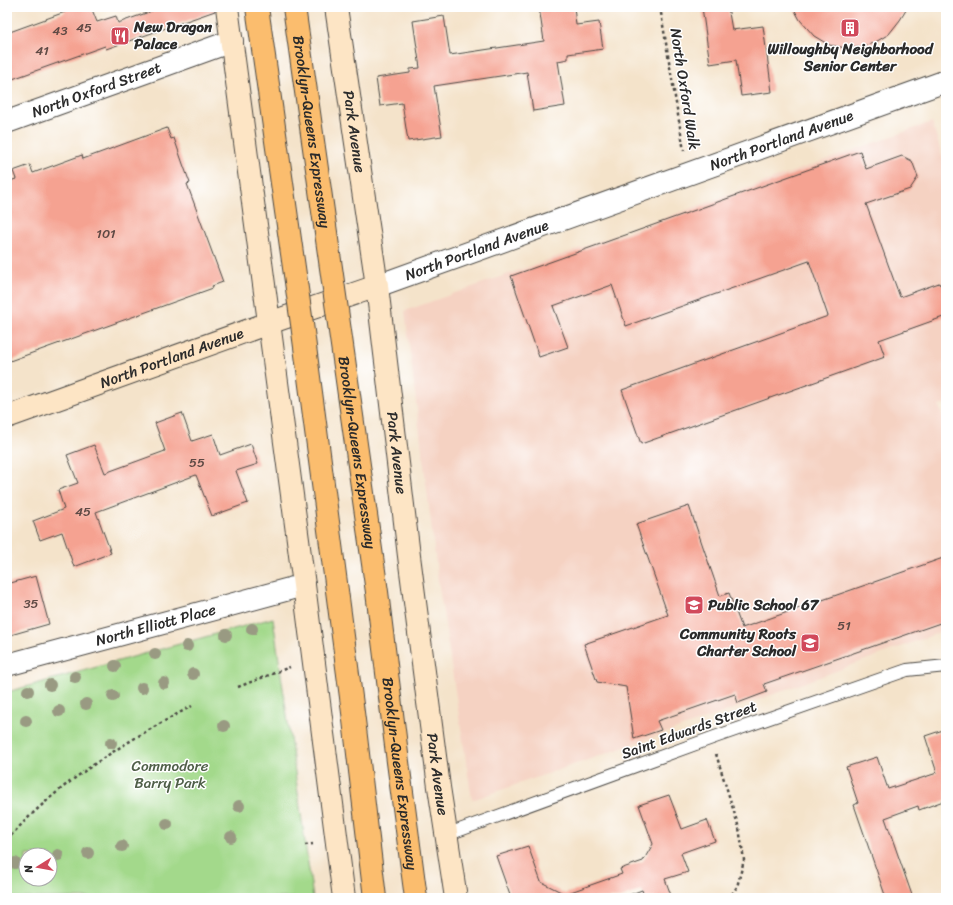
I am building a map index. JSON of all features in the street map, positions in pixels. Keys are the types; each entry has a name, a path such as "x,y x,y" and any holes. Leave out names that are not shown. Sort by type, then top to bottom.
{"highway":[{"path":"257,7 302,324 354,720 375,898"},
{"name":"Brooklyn-Queens Expressway","path":"294,7 378,592 416,898"}],"main road":[{"path":"227,7 344,898"},
{"name":"Park Avenue","path":"336,7 377,286 408,548 446,834 456,898"},
{"name":"North Portland Avenue","path":"7,417 377,286"}],"street":[{"name":"North Oxford Street","path":"7,122 232,41"},
{"name":"North Portland Avenue","path":"377,286 946,81"},
{"name":"North Elliott Place","path":"7,665 304,585"}],"lane":[{"name":"Saint Edwards Street","path":"446,834 712,738 907,670 946,666"}],"path":[{"name":"North Oxford Walk","path":"660,7 688,174"},
{"path":"238,687 290,668"},
{"path":"7,840 18,827 43,805 97,762 128,741 192,706"},
{"path":"715,751 739,828 744,860 737,887 729,898"},
{"path":"306,845 313,844"}],"shaded area":[{"path":"932,122 946,169 946,403 939,406 946,426 946,519 942,521 946,532 946,630 717,715 472,800 438,580 405,311"}],"green space":[{"name":"Commodore Barry Park","path":"273,618 313,898 7,898 7,692"}],"building":[{"path":"63,7 91,7 97,22 116,16 118,23 152,11 150,7 215,7 215,11 106,49 105,46 7,81 7,33 65,12"},
{"path":"539,7 574,7 576,25 599,22 603,49 568,54 568,59 558,61 565,106 533,111 527,72 434,86 442,136 408,141 402,103 380,106 376,78 410,73 410,69 420,68 413,21 444,16 450,55 544,41"},
{"path":"702,7 728,7 732,30 763,26 772,92 741,96 736,60 710,64"},
{"name":"Willoughby Neighborhood Senior Center","path":"793,7 908,7 889,34 874,43 854,48 846,48 829,45 814,36 800,20"},
{"path":"167,128 171,139 174,138 190,183 187,184 223,282 212,286 213,288 7,362 7,182 16,179 13,171 30,165 33,173 82,155 83,159"},
{"path":"860,151 866,169 902,156 912,161 918,177 910,189 866,204 900,297 939,283 940,285 946,283 946,316 879,340 885,357 641,444 622,390 828,316 809,261 626,326 612,285 553,306 568,347 539,357 511,276"},
{"path":"182,413 192,441 213,434 220,455 251,444 258,464 236,471 248,503 212,516 196,475 96,512 111,553 74,567 62,532 40,540 33,521 64,509 58,490 78,483 67,455 94,445 105,473 165,451 155,423"},
{"path":"689,506 720,596 729,593 742,628 946,557 946,621 764,684 767,692 738,703 735,694 657,721 661,730 634,739 626,687 597,682 584,644 668,615 636,524"},
{"path":"36,576 49,624 7,636 7,584"},
{"path":"946,729 946,800 919,810 918,806 885,818 913,898 886,898 854,805 858,803 846,767 877,757 888,789 937,773 925,736"},
{"path":"669,795 682,829 707,820 715,841 681,853 688,872 665,879 672,898 645,898 642,890 621,898 511,898 496,856 528,846 541,882 565,894 622,874 620,869 643,861 653,844 639,805"}],"place":[{"name":"Willoughby Neighborhood Senior Center","path":"850,28"},
{"name":"New Dragon Palace","path":"120,36"},
{"name":"Public School 67","path":"694,605"},
{"name":"Community Roots Charter School","path":"810,643"}]}
